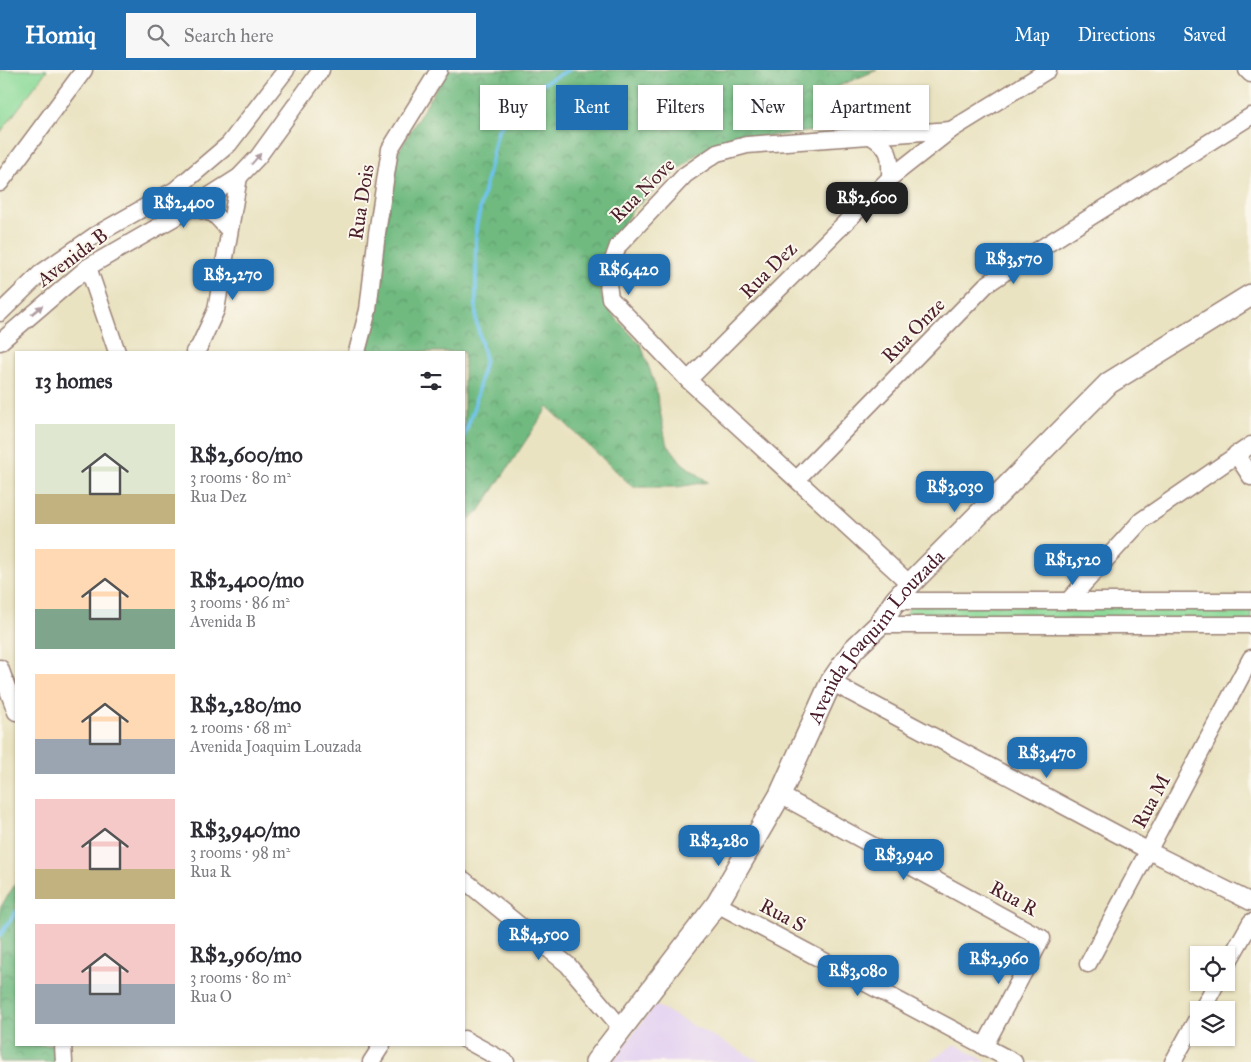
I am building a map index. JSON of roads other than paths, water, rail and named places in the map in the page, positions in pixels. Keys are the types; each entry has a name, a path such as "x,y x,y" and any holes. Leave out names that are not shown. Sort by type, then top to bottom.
{"main road":[{"name":"Avenida Joaquim Louzada","path":"596,1062 717,904 780,796 831,682 854,649 879,625 895,601 910,584 1109,383 1251,295"}],"street":[{"path":"0,183 84,70"},
{"name":"Avenida B","path":"0,313 41,273 94,236 175,190 229,144 286,70"},
{"name":"Avenida B","path":"0,342 88,266 192,207 239,177 258,157 321,70"},
{"name":"Rua Dois","path":"357,351 368,310 376,233 390,149 439,70"},
{"name":"Rua Dez","path":"688,380 890,178 951,130 1048,70"},
{"path":"1247,70 1251,74"},
{"name":"Rua Onze","path":"797,479 986,285 1030,255 1251,116"},
{"name":"Rua Nove","path":"910,584 688,380 610,298 608,277 618,246 685,175 717,153 747,145 951,130"},
{"path":"869,135 882,143 889,153 891,164 890,178"},
{"path":"195,351 199,347 216,310 239,177"},
{"path":"192,207 214,214 229,230"},
{"path":"88,266 117,351"},
{"path":"1068,601 1142,520 1251,445"},
{"path":"1236,454 1251,477"},
{"path":"895,601 1251,601"},
{"path":"879,625 1251,625"},
{"name":"Rua M","path":"1088,964 1251,658"},
{"path":"0,668 15,709"},
{"path":"831,682 1149,851 1251,902"},
{"name":"Rua R","path":"780,796 1042,938 984,1047"},
{"path":"465,881 568,964 622,1029"},
{"name":"Rua S","path":"717,904 1014,1062"},
{"path":"1235,950 1251,922"},
{"path":"1173,1062 1190,1031"},
{"path":"465,1040 506,1062"},
{"path":"63,1046 64,1062"},
{"path":"371,1062 381,1046"}],"waterway":[{"path":"465,433 474,408 485,359 476,320 476,227 498,130 540,85 569,70"},
{"path":"0,935 15,913"}]}
